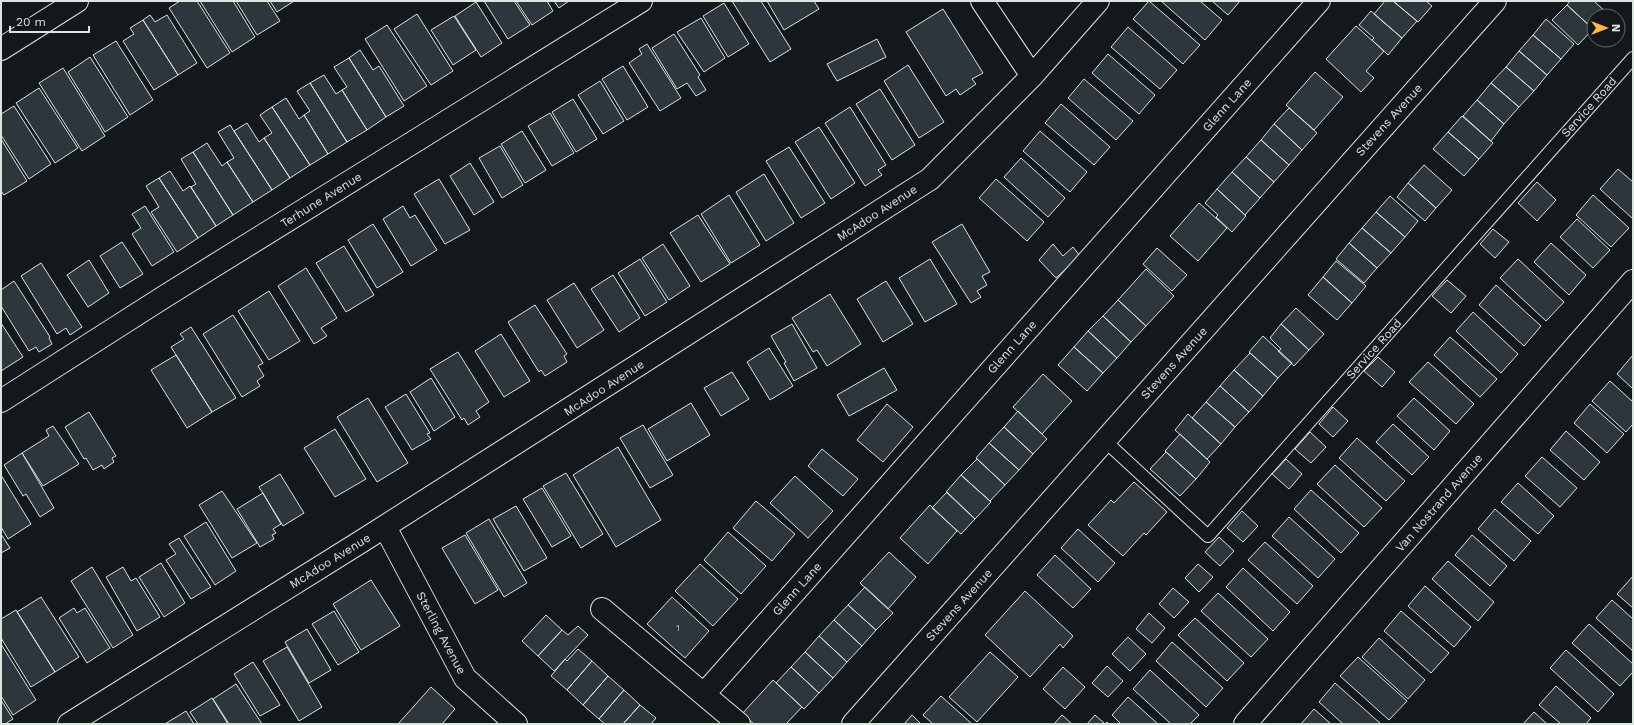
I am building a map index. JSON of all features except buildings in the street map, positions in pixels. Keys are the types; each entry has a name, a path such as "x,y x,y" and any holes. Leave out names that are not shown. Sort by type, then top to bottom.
{"street":[{"path":"1,49 76,1"},
{"name":"Terhune Avenue","path":"1,401 174,291 641,1"},
{"path":"982,1 1032,76"},
{"name":"McAdoo Avenue","path":"69,724 385,527 930,179 1032,76 1098,1"},
{"name":"Glenn Lane","path":"704,694 1319,1"},
{"name":"Stevens Avenue","path":"853,724 1495,1"},
{"name":"Van Nostrand Avenue","path":"1245,724 1633,282"},
{"name":"Sterling Avenue","path":"385,527 465,678 516,724"},
{"path":"602,609 739,724"}],"lane":[{"name":"Service Road","path":"1105,441 1208,536 1633,58"}]}
